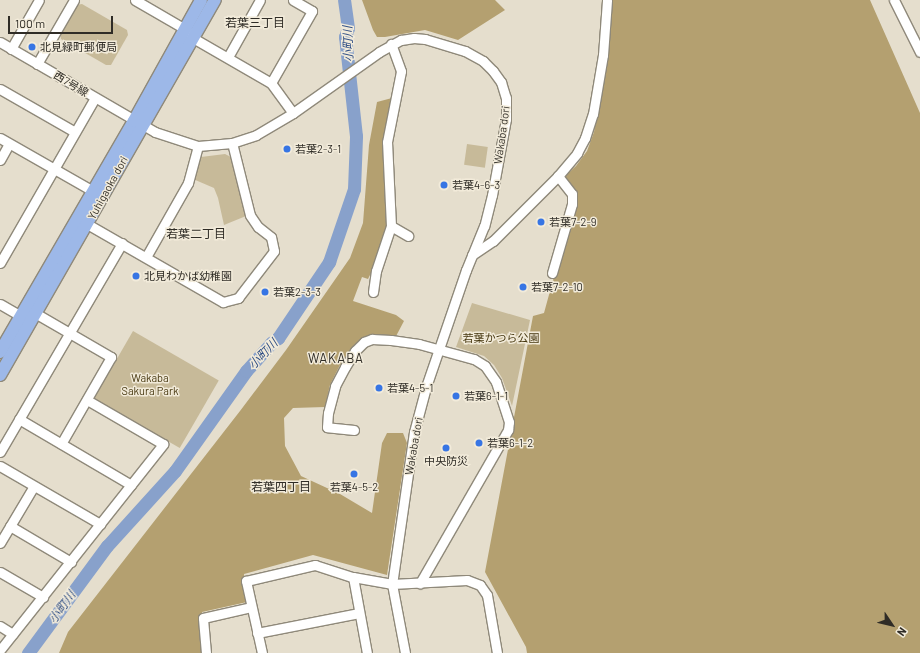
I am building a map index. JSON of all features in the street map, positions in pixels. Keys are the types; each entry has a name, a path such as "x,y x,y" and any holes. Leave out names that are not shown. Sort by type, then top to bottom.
{"main road":[{"name":"Yuhigaoka dori","path":"3,355 35,313 83,221 138,123 201,0"},
{"name":"Yuhigaoka dori","path":"138,123 193,38 215,0"},
{"name":"Yuhigaoka dori","path":"0,375 3,355 21,316 83,221"}],"street":[{"path":"11,49 39,0"},
{"path":"37,64 74,0"},
{"path":"135,0 149,4 185,29 193,38 271,83 293,113"},
{"path":"228,57 260,0"},
{"path":"271,83 312,10 293,0"},
{"path":"472,255 493,241 558,176 577,153 591,123 603,55 607,0"},
{"path":"894,0 920,52"},
{"name":"Wakaba dori","path":"138,123 160,135 198,146 232,143 256,136 293,113 391,44 414,38 425,39 465,51 483,61 501,82 506,98 506,119 492,195 484,226 472,255 439,348 414,432 392,584 405,653"},
{"name":"西7号線","path":"0,42 138,123"},
{"path":"373,292 376,271 391,226 387,142 401,71 391,44"},
{"path":"0,89 75,132"},
{"path":"0,263 94,98"},
{"path":"0,138 55,168 98,194"},
{"path":"83,221 223,302 238,298 274,251 271,236 258,227 250,215 232,143"},
{"path":"0,160 9,144"},
{"path":"146,257 188,183 198,146"},
{"path":"552,273 572,204 572,194 558,176"},
{"path":"391,226 408,236"},
{"path":"0,452 122,243"},
{"path":"0,304 21,316 35,313 111,356 61,444"},
{"path":"354,430 327,427 328,413 335,386 355,351 364,342 372,339 439,348 474,359 485,366 496,382 509,422 508,430 420,583"},
{"path":"0,650 163,444 87,400"},
{"path":"19,419 131,485"},
{"path":"0,466 100,524"},
{"path":"0,543 34,486"},
{"path":"10,526 71,562"},
{"path":"262,653 246,581 315,566 353,577 392,584 467,580 480,585 487,595 497,653"},
{"path":"0,572 43,597"},
{"path":"353,577 367,653"},
{"path":"206,653 203,618 251,607"},
{"path":"257,633 359,613"},
{"path":"0,626 13,634"}],"green space":[{"path":"82,4 127,30 128,35 111,65 106,65 61,39 60,32 76,5"},
{"path":"467,144 488,147 485,168 464,165"},
{"path":"225,154 231,157 246,216 224,225 218,198 214,188 193,179 201,157"},
{"name":"若葉かつら公園","path":"472,303 530,320 512,406 502,378 494,365 484,356 456,347"},
{"name":"Wakaba Sakura Park","path":"133,331 219,380 180,448 94,399"}],"shaded area":[{"path":"362,0 495,0 505,10 458,40 425,30 377,37"},
{"path":"613,0 870,0 920,113 920,653 527,653 526,647 485,572 533,316 544,313 576,196 563,178 576,166 587,151 594,132 608,53"},
{"path":"392,98 389,227 379,257 368,279 362,277 353,301 396,315 404,321 394,340 354,346 341,363 330,385 325,407 293,408 284,418 285,446 301,476 340,494 372,513 382,443 387,433 403,433 407,443 387,575 313,555 244,574 247,602 202,612 203,653 59,653 68,632 286,350 350,258 363,223 369,145 377,102"}],"waterway":[{"name":"小町川","path":"28,653 107,546 175,471 246,371 271,343 278,338 329,262 354,189 356,136 345,37 348,28 344,0"}],"place":[{"name":"北見緑町郵便局","path":"32,47"},
{"name":"若葉2-3-1","path":"287,149"},
{"name":"若葉4-6-3","path":"444,185"},
{"name":"若葉7-2-9","path":"541,222"},
{"name":"北見わかば幼稚園","path":"136,276"},
{"name":"若葉7-2-10","path":"523,287"},
{"name":"若葉2-3-3","path":"265,292"},
{"name":"若葉4-5-1","path":"379,388"},
{"name":"若葉6-1-1","path":"456,396"},
{"name":"若葉6-1-2","path":"479,443"},
{"name":"中央防災","path":"446,448"},
{"name":"若葉4-5-2","path":"354,474"}],"district":[{"name":"若葉三丁目","path":"255,23"},
{"name":"若葉二丁目","path":"196,234"},
{"name":"WAKABA","path":"336,358"},
{"name":"若葉四丁目","path":"281,487"}]}
